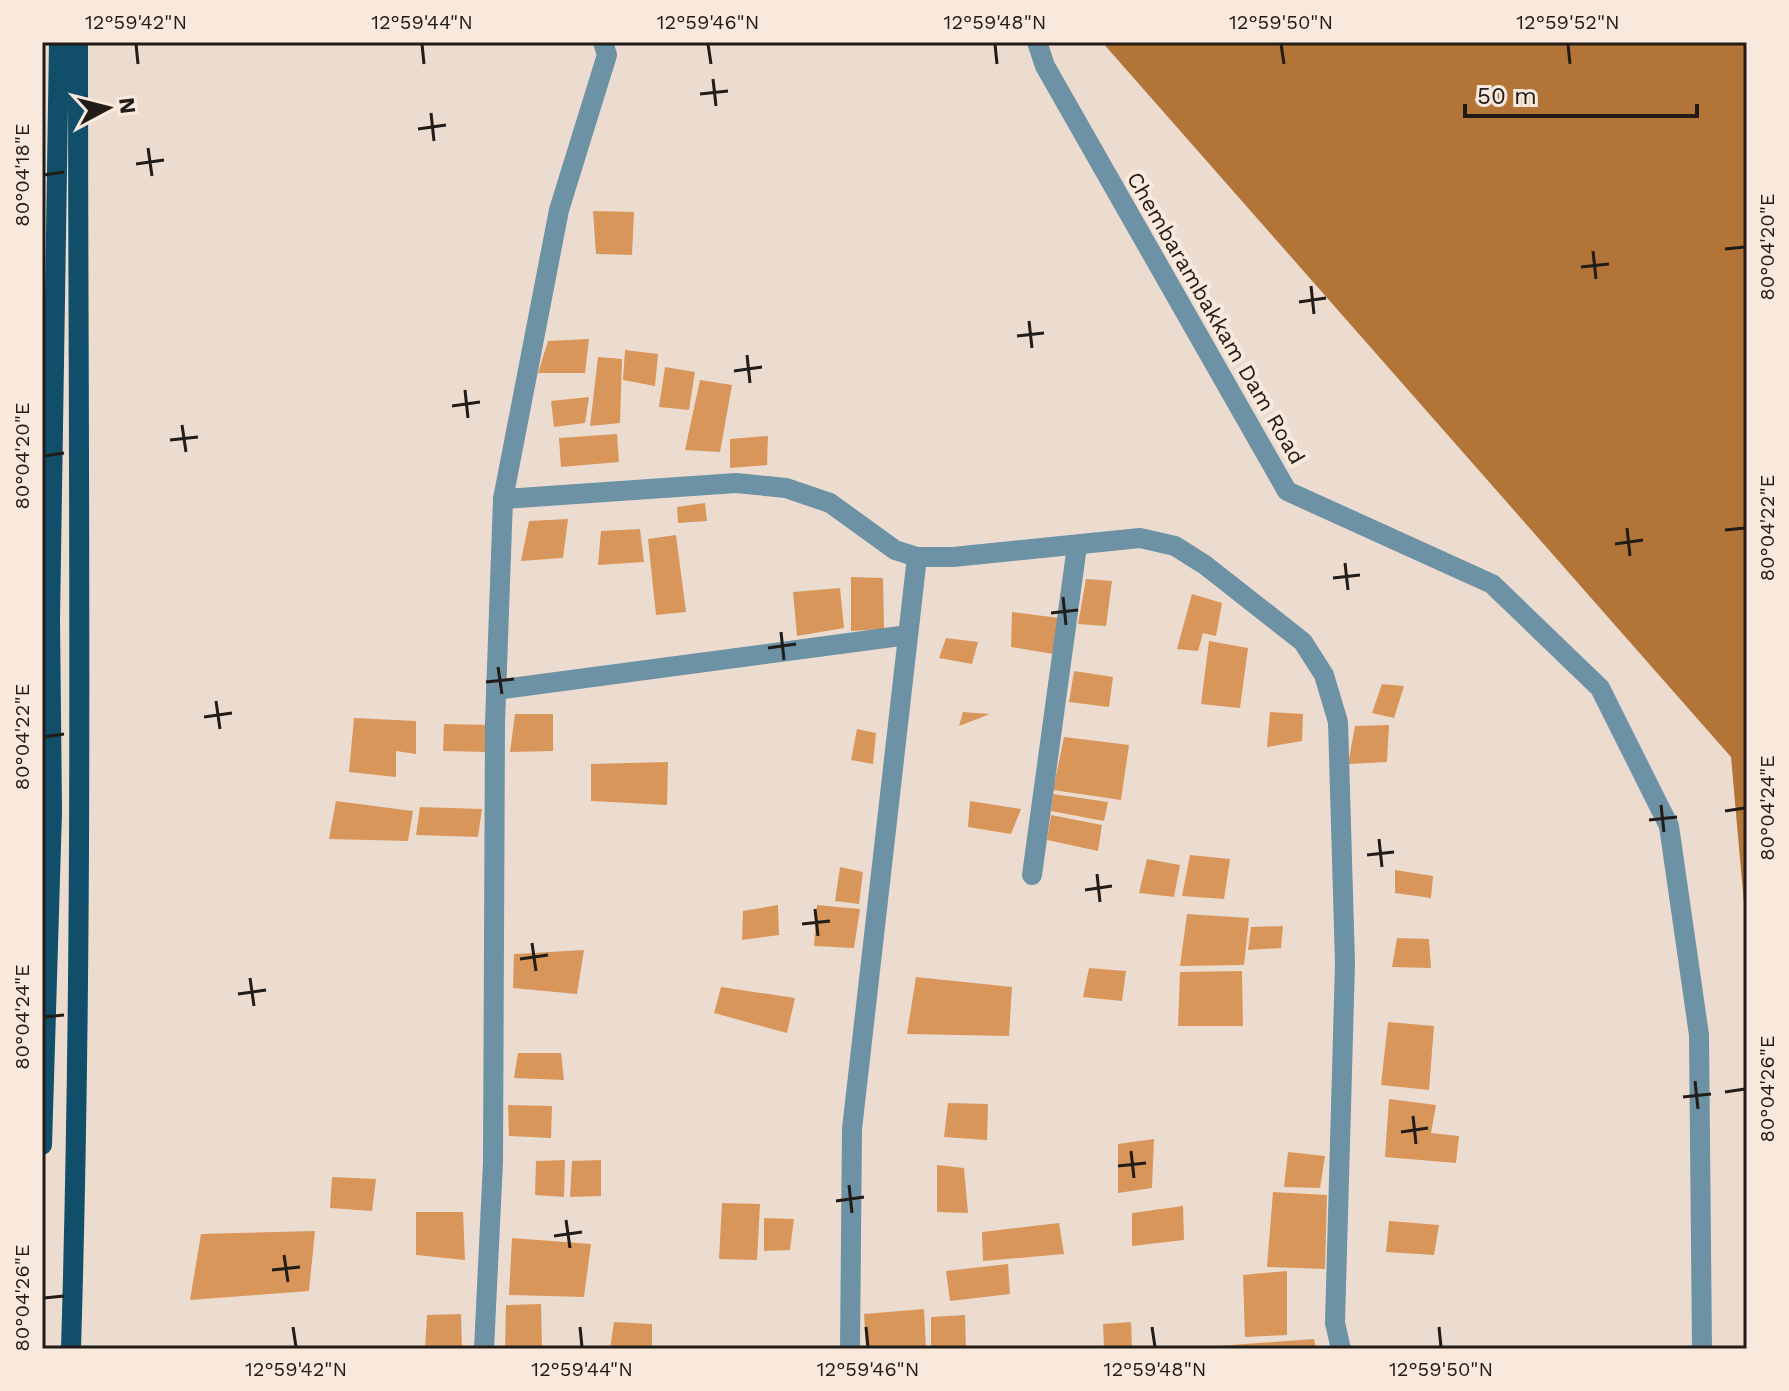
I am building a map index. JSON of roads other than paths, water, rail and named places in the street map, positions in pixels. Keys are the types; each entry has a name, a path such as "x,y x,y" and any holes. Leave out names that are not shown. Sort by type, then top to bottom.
{"main road":[{"path":"42,1145 52,812 50,619 59,42"},
{"path":"71,1349 81,811 78,42"}],"street":[{"path":"484,1349 493,1162 496,690 503,499 559,210 607,55 603,42"},
{"name":"Chembarambakkam Dam Road","path":"1037,42 1045,66 1287,491 1492,584 1600,688 1669,826 1699,1035 1702,1349"},
{"path":"503,499 736,483 786,488 830,503 895,550 917,557 953,557 1140,538 1175,546 1205,565 1303,642 1324,675 1338,722 1345,963 1335,1323 1341,1349"},
{"path":"1032,875 1077,546"},
{"path":"850,1349 852,1129 917,557"},
{"path":"496,690 908,635"}]}
